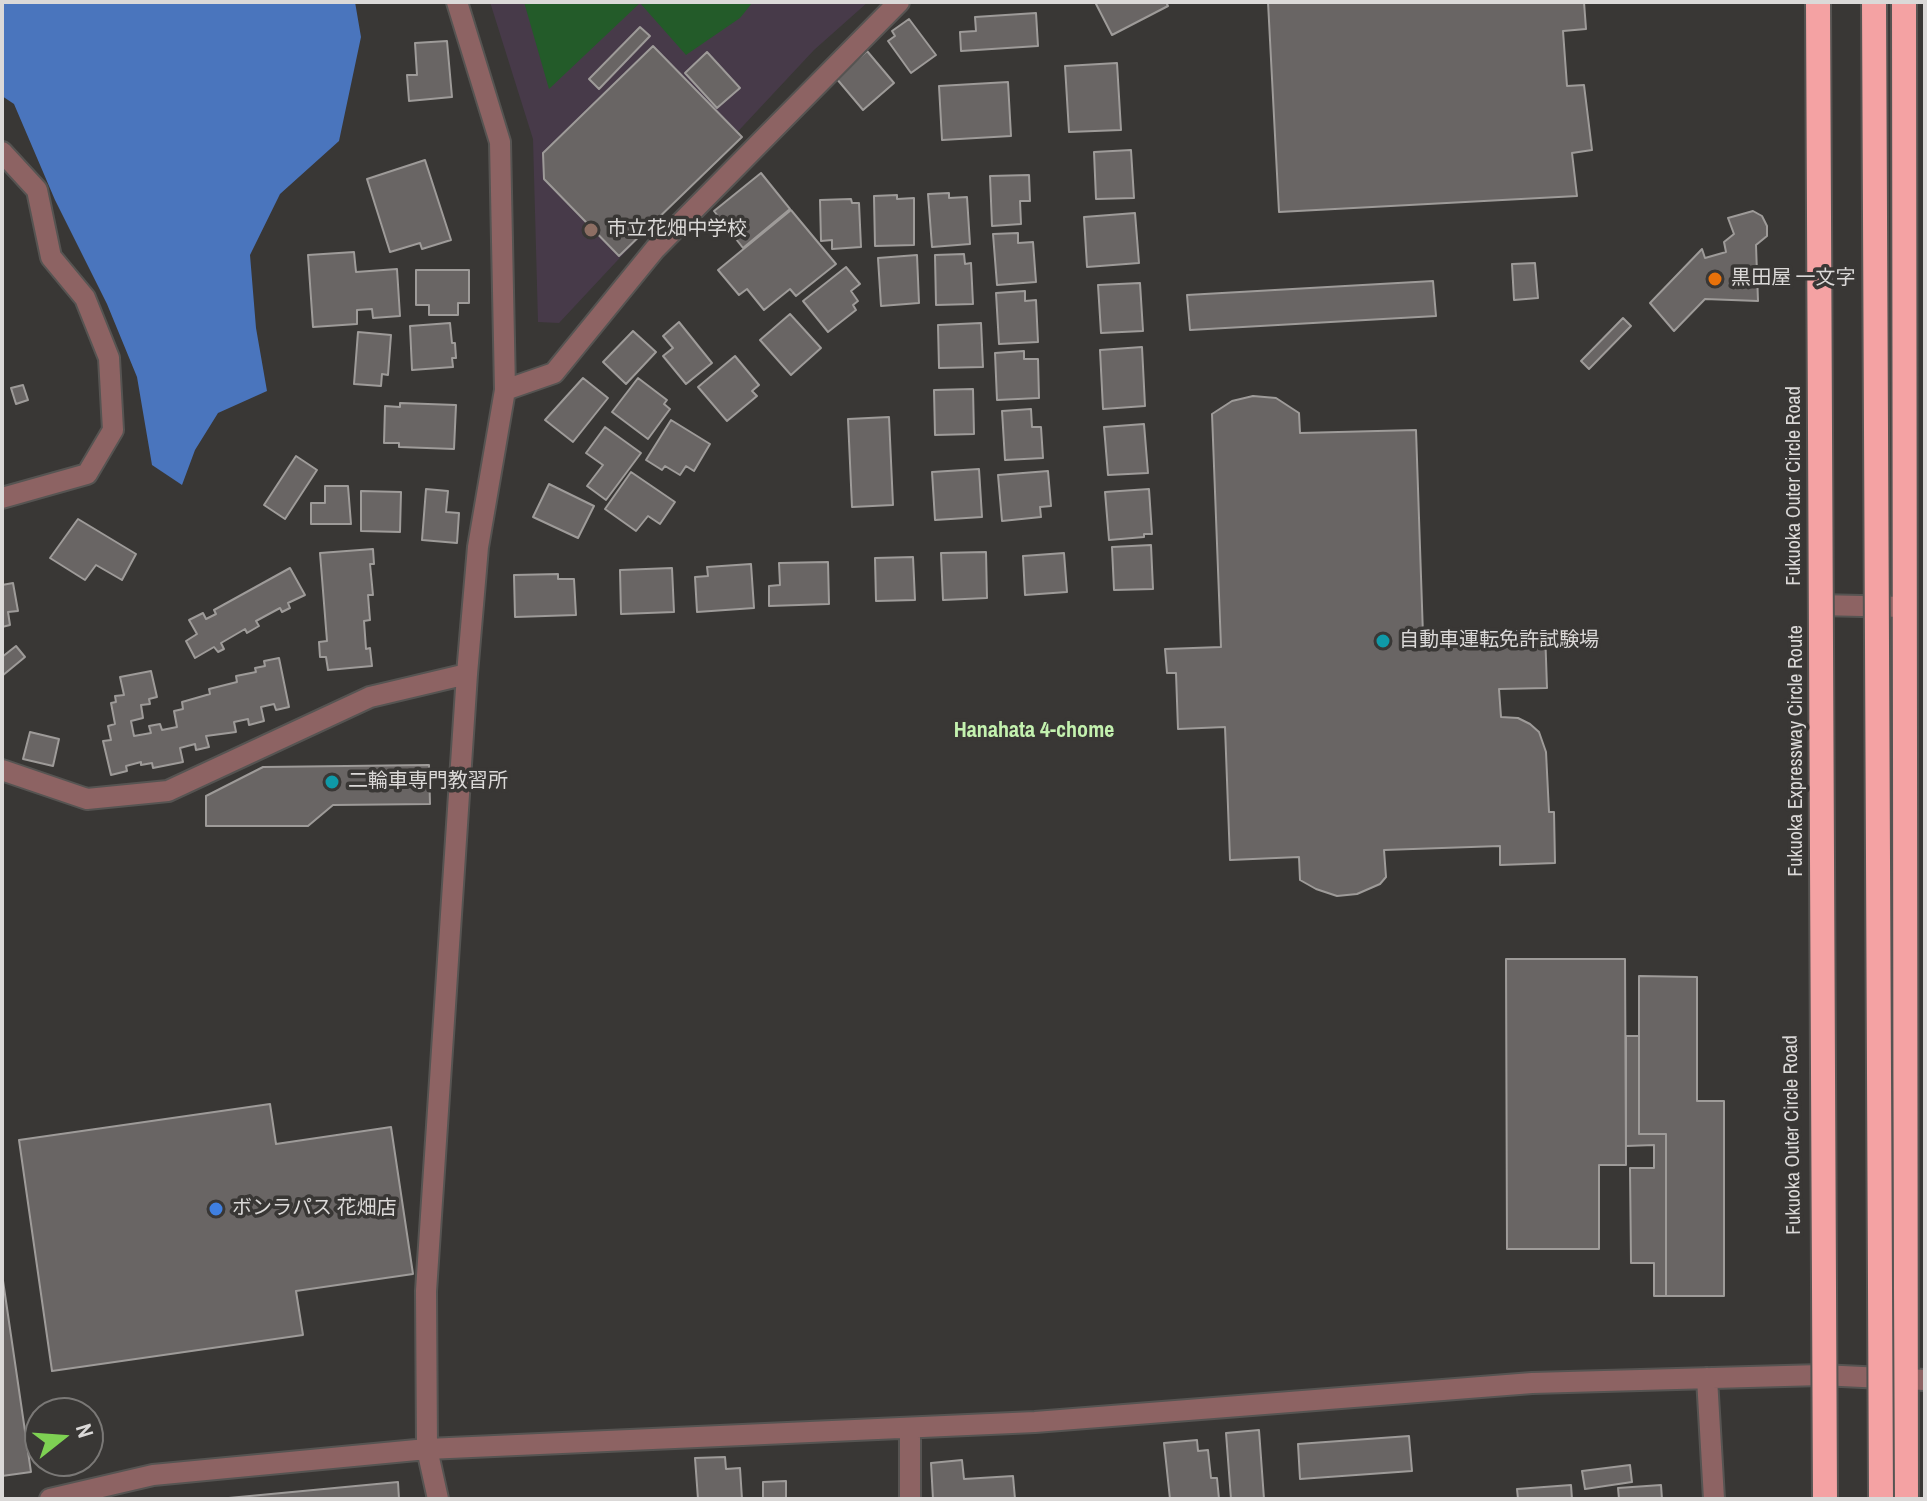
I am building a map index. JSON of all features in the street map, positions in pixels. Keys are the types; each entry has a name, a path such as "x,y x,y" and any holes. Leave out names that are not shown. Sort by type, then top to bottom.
{"highway":[{"name":"Fukuoka Outer Circle Road","path":"1819,2 1819,605 1815,985 1824,1499"},
{"name":"Fukuoka Expressway Circle Route","path":"1819,2 1824,1499"},
{"path":"1874,2 1881,1499"},
{"path":"1904,2 1904,607 1915,801 1915,1379 1906,1499"}],"street":[{"path":"438,1499 427,1449 426,1291 478,547 505,390 500,142 457,2"},
{"path":"505,390 554,373 655,249 899,2"},
{"path":"2,152 37,190 51,257 85,298 109,358 113,430 87,474 2,498"},
{"path":"1819,605 1904,607"},
{"path":"2,770 87,799 168,791 370,697 467,674"},
{"path":"50,1499 153,1475 427,1449 1035,1422 1532,1383 1821,1375 1915,1379"},
{"path":"1707,1378 1714,1499"},
{"path":"910,1428 910,1499"}],"shaded area":[{"name":"市立花畑中学校","path":"490,2 868,2 814,50 559,323 538,322 533,139"}],"green space":[{"path":"524,2 753,2 740,18 686,55 640,3 549,89"}],"water":[{"path":"2,2 355,2 361,37 339,141 280,194 250,255 256,328 267,391 218,413 195,450 182,485 152,465 137,377 107,304 55,200 14,104 2,96"}],"building":[{"path":"1095,2 1166,2 1168,6 1112,35"},
{"path":"1268,2 1584,2 1586,29 1563,31 1567,86 1584,85 1592,150 1572,153 1577,196 1279,212"},
{"path":"1036,13 1038,46 961,51 960,32 976,31 975,17"},
{"path":"909,19 936,55 911,73 888,41 895,36 892,31"},
{"path":"640,27 650,36 599,89 589,79"},
{"path":"447,41 452,97 409,101 407,75 417,75 415,43"},
{"path":"653,46 742,137 619,256 544,179 543,153"},
{"path":"867,51 894,83 863,110 836,78"},
{"path":"707,52 740,88 717,108 685,73"},
{"path":"1117,63 1121,130 1069,132 1065,66"},
{"path":"1008,82 1011,136 942,140 939,86"},
{"path":"1131,150 1134,198 1096,199 1094,152"},
{"path":"425,160 451,240 422,249 420,243 390,252 367,179"},
{"path":"761,173 790,209 743,248 714,211"},
{"path":"1029,175 1030,201 1020,201 1021,224 992,226 990,176"},
{"path":"949,193 949,198 967,197 970,244 932,247 928,194"},
{"path":"897,195 897,199 914,198 914,245 875,246 874,196"},
{"path":"851,199 852,203 859,203 861,247 832,249 832,240 821,241 820,200"},
{"path":"791,210 836,264 796,296 790,289 764,310 747,289 739,295 718,270"},
{"name":"黒田屋 一文字","path":"1753,211 1762,216 1767,226 1767,236 1756,245 1758,301 1705,299 1674,331 1650,303 1702,249 1705,258 1726,252 1724,242 1734,234 1728,218"},
{"path":"1135,213 1139,263 1087,267 1084,217"},
{"path":"1018,233 1018,243 1033,242 1036,282 997,285 993,234"},
{"path":"354,252 356,272 397,269 400,316 373,318 372,309 357,310 357,324 313,327 308,255"},
{"path":"964,254 965,264 971,263 973,304 936,305 935,255"},
{"path":"917,255 919,303 881,306 878,258"},
{"path":"1535,263 1538,298 1514,300 1512,264"},
{"path":"846,267 860,284 851,291 858,301 853,305 856,310 828,332 803,301"},
{"path":"416,270 469,270 469,303 458,303 458,315 429,315 429,305 416,305"},
{"path":"1433,281 1436,316 1190,330 1187,295"},
{"path":"1140,283 1143,331 1101,333 1098,285"},
{"path":"1025,291 1025,301 1036,300 1038,342 999,344 996,293"},
{"path":"790,314 821,348 791,375 760,340"},
{"path":"1623,318 1631,326 1589,369 1581,361"},
{"path":"679,322 712,363 686,384 663,356 673,348 663,336"},
{"path":"450,323 452,343 455,343 453,367 412,370 410,326"},
{"path":"981,323 983,367 939,368 938,325"},
{"path":"633,331 656,352 626,384 603,362"},
{"path":"358,332 391,335 388,375 382,374 381,386 354,384"},
{"path":"1142,347 1145,406 1103,409 1100,350"},
{"path":"1024,351 1024,359 1038,359 1039,398 997,400 995,353"},
{"path":"735,356 759,385 752,391 757,396 727,421 698,387"},
{"path":"583,378 608,398 573,442 545,420"},
{"path":"638,378 667,400 664,404 670,409 648,439 612,412"},
{"path":"23,385 28,400 16,404 11,388"},
{"path":"973,389 974,434 935,435 934,390"},
{"name":"自動車運転免許試験場","path":"1253,396 1276,398 1299,413 1300,433 1416,430 1423,635 1545,630 1547,688 1499,689 1501,717 1518,718 1530,724 1539,732 1546,752 1549,812 1554,812 1555,863 1500,865 1500,846 1384,850 1386,877 1380,884 1357,894 1337,896 1300,880 1299,857 1230,860 1225,727 1178,729 1176,673 1167,673 1165,649 1221,647 1212,414 1232,401"},
{"path":"400,403 456,405 454,449 399,447 399,443 384,443 385,406 400,407"},
{"path":"1031,409 1032,427 1041,427 1043,458 1005,460 1002,411"},
{"path":"889,417 893,505 852,507 848,419"},
{"path":"671,420 710,444 694,471 686,466 680,475 665,466 662,470 646,460"},
{"path":"1144,424 1148,473 1108,475 1104,427"},
{"path":"605,427 641,453 606,500 587,486 603,465 586,453"},
{"path":"296,456 317,470 285,519 264,505"},
{"path":"979,469 982,517 935,520 932,472"},
{"path":"1048,471 1051,506 1040,507 1041,517 1002,521 998,475"},
{"path":"631,472 675,502 660,524 648,516 636,531 605,509"},
{"path":"549,484 594,506 578,538 533,517"},
{"path":"325,486 348,486 351,524 311,524 311,503 325,503"},
{"path":"426,489 448,491 446,512 459,513 457,543 422,540"},
{"path":"1149,489 1152,534 1109,540 1105,492"},
{"path":"361,491 401,492 400,532 361,531"},
{"path":"78,519 136,554 122,580 96,565 85,580 50,558"},
{"path":"1151,545 1153,589 1114,590 1112,547"},
{"path":"373,549 374,564 370,564 373,595 368,595 370,620 364,621 366,649 370,648 372,666 328,670 326,657 320,657 319,642 327,641 320,553"},
{"path":"986,552 987,598 943,600 941,553"},
{"path":"1064,553 1067,592 1025,595 1023,556"},
{"path":"913,557 915,600 876,601 875,558"},
{"path":"828,562 829,604 769,606 769,586 780,585 779,563"},
{"path":"751,564 754,608 697,612 695,577 708,576 707,567"},
{"path":"290,568 305,595 288,603 290,608 282,612 280,608 256,621 259,626 247,633 245,629 221,643 224,649 218,652 214,647 195,658 186,641 197,634 189,620 203,613 206,619 216,614 214,610"},
{"path":"672,568 674,612 621,614 620,570"},
{"path":"558,574 558,579 574,579 576,615 515,617 514,575"},
{"path":"13,583 18,611 8,612 10,625 2,627 2,585"},
{"path":"16,646 25,657 2,676 2,657"},
{"path":"279,658 289,707 276,710 274,704 261,707 264,721 249,725 248,719 234,722 236,732 206,736 209,747 196,750 195,744 180,748 183,762 153,768 152,763 141,765 141,762 126,766 127,771 111,775 103,741 111,740 108,726 115,724 111,703 116,702 115,696 124,695 120,677 151,671 157,697 149,699 150,704 141,705 143,718 131,721 134,736 151,733 149,726 160,724 162,730 177,727 174,711 183,709 182,702 210,694 209,689 237,682 236,676 256,672 255,668 265,666 264,661"},
{"path":"30,732 59,739 53,766 23,759"},
{"name":"二輪車専門教習所","path":"429,765 430,804 333,805 308,826 206,826 206,796 263,767"},
{"path":"1506,959 1625,959 1626,1165 1599,1165 1599,1249 1507,1249"},
{"path":"1639,976 1697,977 1697,1101 1724,1101 1724,1296 1666,1296 1666,1134 1639,1134"},
{"path":"1626,1036 1639,1036 1639,1134 1666,1134 1666,1296 1654,1296 1654,1263 1631,1263 1630,1168 1654,1168 1654,1145 1626,1146"},
{"name":"ボンラパス 花畑店","path":"270,1104 276,1144 391,1127 413,1274 296,1291 303,1335 52,1371 19,1140"},
{"path":"2,1274 24,1424 24,1473 2,1476"},
{"path":"1259,1430 1264,1499 1231,1499 1226,1433"},
{"path":"1409,1436 1412,1471 1300,1479 1298,1444"},
{"path":"1197,1440 1198,1451 1208,1450 1211,1478 1217,1478 1219,1499 1170,1499 1164,1443"},
{"path":"725,1457 726,1469 740,1468 742,1499 698,1499 695,1458"},
{"path":"962,1460 964,1479 1013,1476 1015,1499 933,1499 931,1463"},
{"path":"1630,1465 1632,1482 1585,1489 1582,1471"},
{"path":"786,1481 786,1499 763,1499 763,1482"},
{"path":"398,1482 399,1499 218,1499"},
{"path":"1571,1485 1572,1499 1518,1499 1517,1489"},
{"path":"1661,1485 1662,1499 1619,1499 1618,1488"}],"place":[{"name":"市立花畑中学校","path":"591,230"},
{"name":"黒田屋 一文字","path":"1715,279"},
{"name":"自動車運転免許試験場","path":"1383,641"},
{"name":"二輪車専門教習所","path":"332,782"},
{"name":"ボンラパス 花畑店","path":"216,1209"}],"district":[{"name":"Hanahata 4-chome","path":"1034,731"}]}
